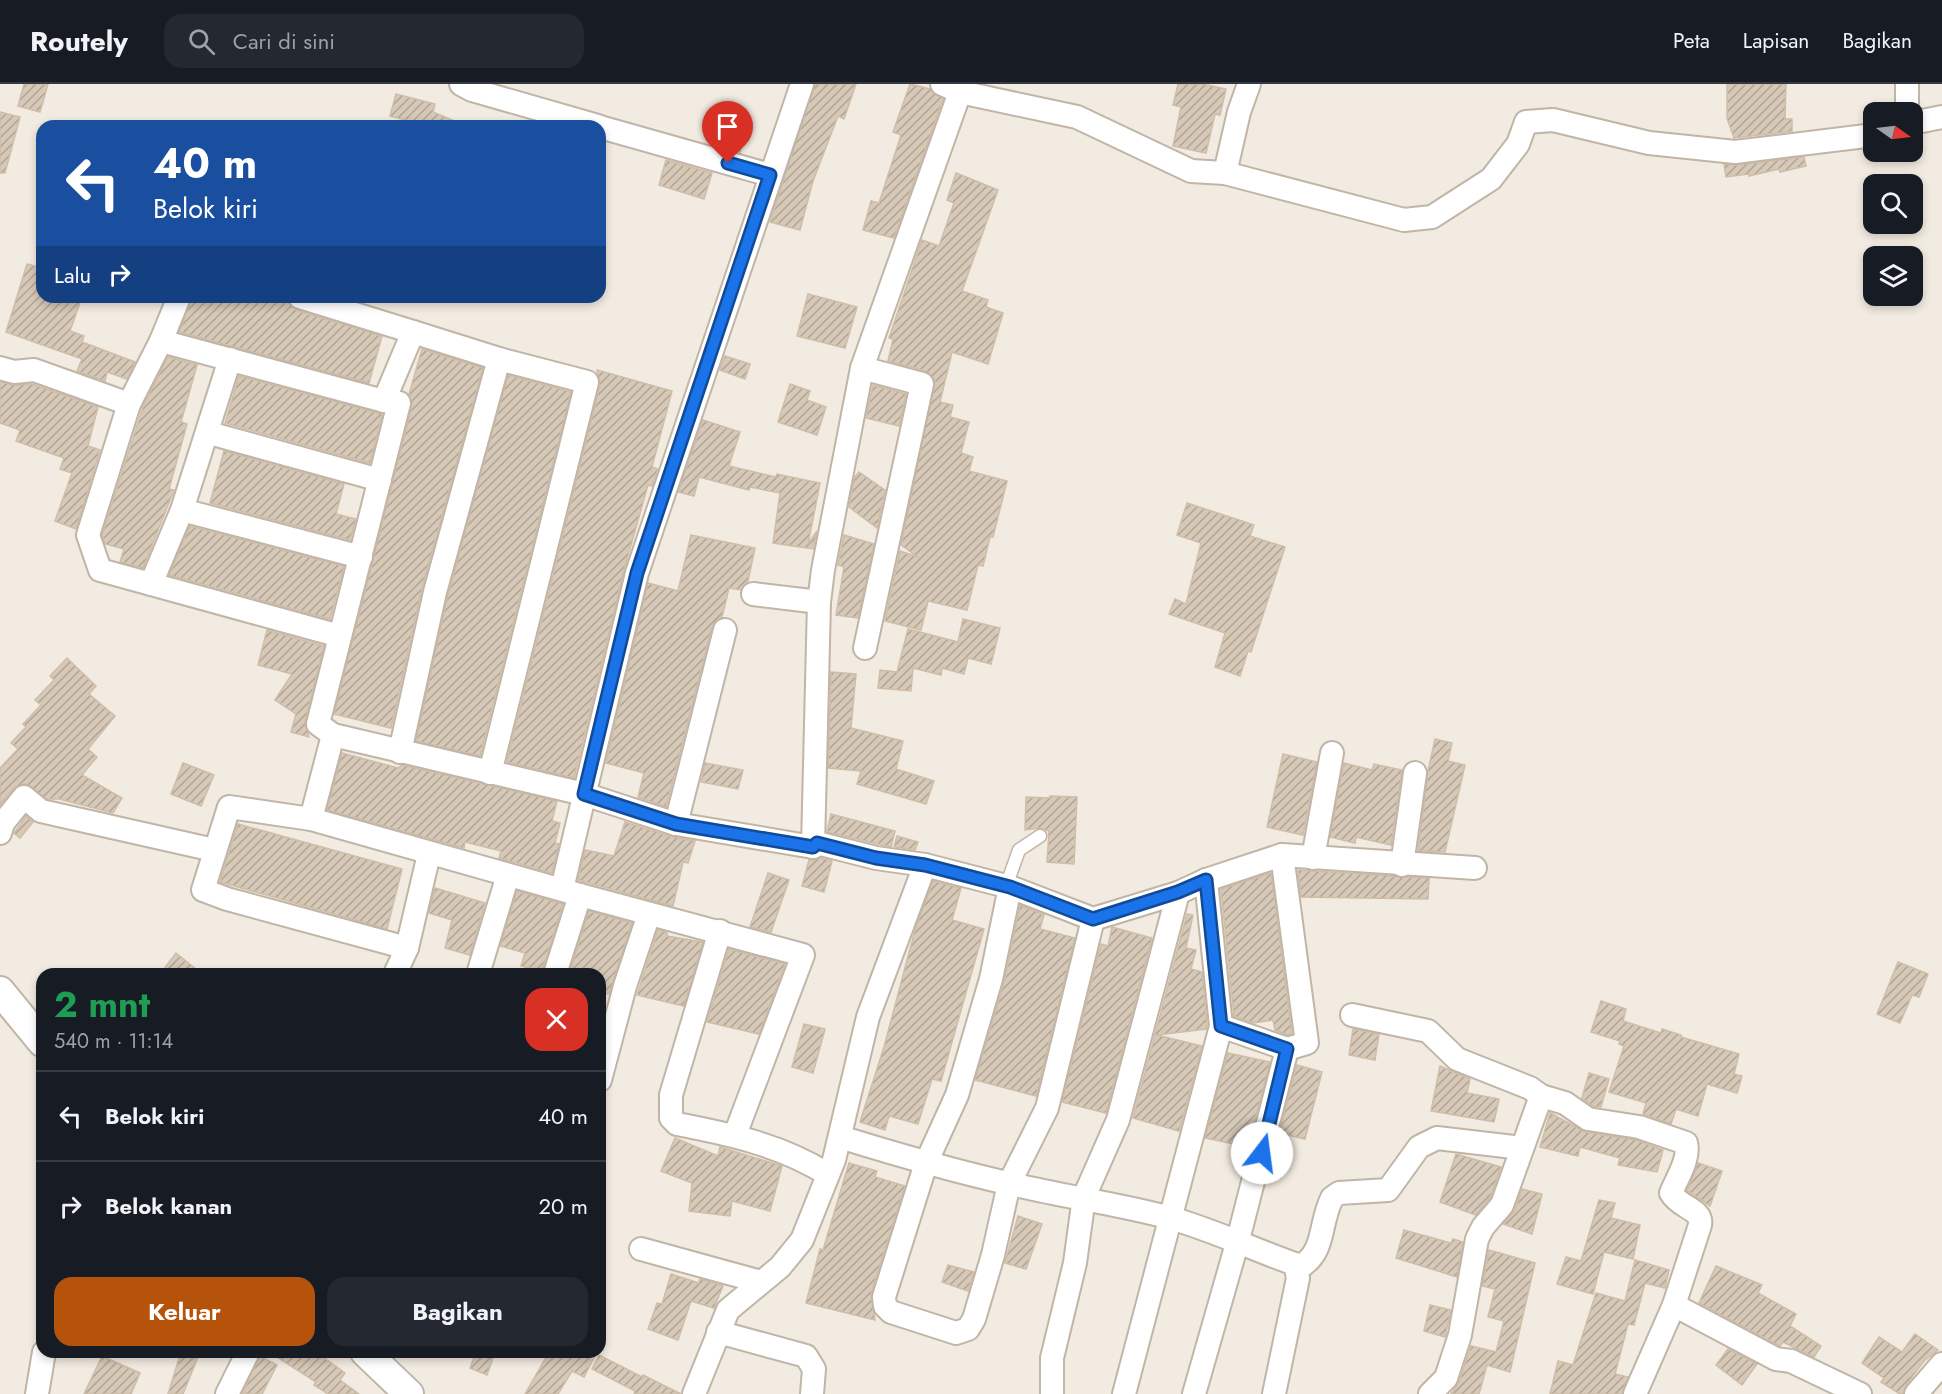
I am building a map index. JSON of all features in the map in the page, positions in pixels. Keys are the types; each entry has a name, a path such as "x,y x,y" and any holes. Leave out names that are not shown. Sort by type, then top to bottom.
{"street":[{"path":"461,84 472,90 578,120"},
{"path":"556,968 571,892 584,794 637,573 802,84"},
{"path":"1225,173 1239,112 1249,84"},
{"path":"1907,84 1907,102"},
{"path":"813,847 819,602 823,570 862,368 951,88 1077,117 1191,171 1225,173 1404,220 1432,217 1491,179 1518,144 1526,122 1530,120 1553,120 1649,142 1735,152 1793,142 1863,136"},
{"path":"1923,121 1942,117"},
{"path":"606,128 770,175"},
{"path":"177,303 161,341 129,404 88,535 100,570 340,636"},
{"path":"319,303 499,360 587,382 490,773"},
{"path":"384,401 413,332"},
{"path":"161,341 399,404 318,724 333,735 584,794 676,824 813,847"},
{"path":"151,584 182,510 209,433 230,359"},
{"path":"400,752 435,592 499,360"},
{"path":"0,368 14,372 34,369 129,404"},
{"path":"862,368 922,384 865,648"},
{"path":"209,433 380,480"},
{"path":"182,510 361,557"},
{"path":"753,594 819,602"},
{"path":"676,824 725,630"},
{"path":"311,819 333,735"},
{"path":"1313,858 1332,753"},
{"path":"1402,865 1415,773"},
{"path":"0,833 3,823 24,797 41,812 214,850"},
{"path":"407,948 227,899 203,890 229,807 311,819 429,854 803,955 735,1135"},
{"path":"813,847 817,843 876,858 925,865 1010,887 1093,919 1282,855 1402,865 1475,868"},
{"path":"398,968 407,948 429,854"},
{"path":"1221,1026 1287,1049 1307,1042 1282,855"},
{"path":"694,1394 728,1310 780,1268 802,1240 840,1137 868,1017 925,865"},
{"path":"480,968 508,875"},
{"path":"1124,1394 1168,1218 1221,1026 1206,880"},
{"path":"1010,887 991,979 957,1095 926,1163 884,1297 885,1306 891,1312 956,1333 968,1329 974,1319 993,1255 1009,1184 1047,1108 1093,919"},
{"path":"1052,1394 1052,1358 1075,1263 1084,1197 1118,1120 1178,892"},
{"path":"606,1057 625,986 649,914"},
{"path":"720,931 671,1095 669,1110 671,1118 676,1124 735,1135 804,1160 827,1174"},
{"path":"0,991 36,1035"},
{"path":"1352,1016 1428,1031 1457,1059 1530,1088 1541,1096 1565,1103 1588,1119 1639,1127 1686,1143 1687,1149 1681,1172 1671,1193 1678,1204 1698,1213 1701,1219 1674,1305 1635,1394"},
{"path":"1194,1394 1238,1240 1287,1049"},
{"path":"1430,1394 1446,1378 1460,1335 1477,1239 1483,1227 1502,1205 1541,1096"},
{"path":"840,1137 926,1163 1009,1184 1084,1197 1168,1218 1238,1240 1295,1264 1298,1278 1274,1394"},
{"path":"1297,1269 1311,1261 1316,1253 1332,1198 1339,1193 1388,1190 1419,1147 1437,1138 1522,1148"},
{"path":"641,1249 761,1282"},
{"path":"1674,1305 1776,1359 1791,1361 1860,1394"},
{"path":"718,1332 806,1356 814,1369 812,1394"},
{"path":"37,1394 43,1358"},
{"path":"227,1394 245,1358"},
{"path":"371,1358 409,1394"},
{"path":"1916,1394 1942,1364"}],"lane":[{"path":"1010,887 1009,878 1019,850 1040,836"}],"building":[{"path":"24,84 48,84 40,112 18,106"},
{"path":"815,84 856,84 844,119 838,116 813,181 800,230 770,222"},
{"path":"910,84 930,89 943,99 894,238 863,230 871,201 879,203 901,135 893,132"},
{"path":"1178,84 1203,84 1226,89 1220,115 1215,114 1206,153 1173,146 1181,107 1173,105"},
{"path":"1727,84 1786,84 1785,119 1792,119 1792,131 1734,138 1727,118"},
{"path":"396,94 435,104 433,112 452,120 405,120 390,116"},
{"path":"0,112 20,117 5,173 0,173"},
{"path":"719,115 749,125 740,152 710,144"},
{"path":"1804,157 1806,166 1780,172 1779,169 1749,176 1749,174 1726,177 1724,164 1737,165"},
{"path":"666,160 712,173 704,199 659,185"},
{"path":"956,173 998,190 962,291 988,300 986,307 1003,313 988,364 952,352 940,402 953,405 950,417 969,422 961,453 973,457 969,471 1007,481 993,537 990,537 983,566 978,565 967,610 928,601 921,630 885,621 900,551 918,557 901,545 935,381 925,371 888,361 893,339 889,338 922,240 939,246 954,203 947,200"},
{"path":"27,264 36,266 36,303 80,303 70,331 84,336 82,342 135,362 127,379 107,372 105,381 77,371 82,359 6,332"},
{"path":"808,294 857,307 845,348 797,336"},
{"path":"190,303 289,303 296,310 382,336 369,383 179,332"},
{"path":"422,349 483,368 422,588 391,728 334,714 412,406 409,394"},
{"path":"725,356 750,364 745,379 720,370"},
{"path":"168,357 197,365 181,422 187,424 169,489 174,490 143,568 120,562 124,549 105,544 102,535 144,404"},
{"path":"597,370 672,391 652,467 658,469 652,486 648,485 624,570 574,778 507,762 600,385"},
{"path":"508,375 571,392 480,756 416,741 448,595"},
{"path":"239,376 382,414 370,463 225,423"},
{"path":"0,382 15,385 32,384 98,407 88,446 100,450 76,529 55,521 72,473 60,469 64,458 16,441 20,430 0,423"},
{"path":"790,384 810,391 807,400 826,407 817,435 778,422"},
{"path":"873,385 906,394 899,426 866,418"},
{"path":"703,420 740,432 729,466 776,477 777,474 820,483 808,544 817,531 813,549 773,543 780,493 750,487 749,490 699,477 694,496 678,492"},
{"path":"224,451 344,484 336,514 356,519 350,540 210,503"},
{"path":"859,472 885,490 877,528 849,507 854,478"},
{"path":"1187,503 1254,525 1250,536 1285,547 1251,652 1248,651 1240,676 1215,667 1225,633 1169,614 1175,599 1186,604 1201,543 1177,535"},
{"path":"190,526 344,566 330,619 169,575"},
{"path":"691,535 755,548 748,581 741,590 729,588 722,617 712,627 666,807 638,797 644,773 606,763 648,583 678,591"},
{"path":"844,535 874,544 858,618 836,615 844,567 838,565"},
{"path":"963,619 1000,628 991,664 968,658 964,674 942,668 941,675 913,668 911,691 878,688 880,670 897,672 908,629 958,642"},
{"path":"267,630 324,646 305,721 309,737 291,732 296,714 275,700 292,674 258,665"},
{"path":"67,658 96,686 89,694 115,716 88,749 97,757 82,775 122,798 113,813 59,799 47,799 26,784 14,788 0,805 0,768 18,749 11,743 26,727 23,724 41,705 35,700 54,680 50,676"},
{"path":"831,672 856,674 851,728 903,741 896,769 934,781 926,804 857,784 861,771 828,768"},
{"path":"1435,739 1452,743 1448,761 1465,765 1445,852 1418,851 1428,771"},
{"path":"342,753 398,768 402,765 557,801 552,821 560,823 555,843 559,844 552,873 499,858 501,851 465,842 464,848 327,810"},
{"path":"1283,754 1317,762 1303,835 1267,827"},
{"path":"183,763 214,775 201,806 171,794"},
{"path":"705,763 743,770 738,789 701,782"},
{"path":"1344,763 1372,770 1374,764 1402,770 1391,845 1356,837 1355,843 1330,837"},
{"path":"1050,796 1077,797 1074,864 1047,862 1049,831 1040,828 1025,830 1026,797 1050,798"},
{"path":"831,814 895,831 891,847 827,832"},
{"path":"26,816 33,822 20,838 14,833"},
{"path":"625,822 672,837 695,841 688,863 683,862 673,906 578,880 585,850 614,856"},
{"path":"238,824 402,869 387,929 220,882"},
{"path":"897,836 918,842 915,850 894,847"},
{"path":"821,858 832,861 824,892 802,886 809,860"},
{"path":"1298,870 1429,878 1428,899 1301,897"},
{"path":"768,873 789,880 771,932 750,927"},
{"path":"1271,873 1292,1033 1287,1035 1275,1030 1273,1020 1253,1023 1234,1016 1221,889"},
{"path":"933,881 961,888 952,920 984,929 941,1081 932,1079 918,1124 889,1116 885,1130 860,1122 884,1047 915,930"},
{"path":"435,888 485,903 470,955 445,948 452,920 429,913"},
{"path":"517,891 563,904 543,968 521,966 525,953 500,946"},
{"path":"1020,905 1044,915 1040,929 1075,938 1036,1096 975,1080 1004,983"},
{"path":"589,911 632,923 609,994 606,994 606,968 571,968"},
{"path":"1187,914 1193,915 1186,948 1196,950 1191,969 1202,972 1207,1025 1206,1029 1157,1035 1202,1046 1179,1131 1133,1118"},
{"path":"1112,927 1152,938 1106,1113 1062,1102 1101,944 1108,946"},
{"path":"658,930 667,932 667,936 703,942 684,1006 637,995"},
{"path":"729,949 785,964 759,1034 707,1022"},
{"path":"176,953 195,968 165,968"},
{"path":"1898,962 1928,974 1919,997 1912,995 1900,1023 1877,1014"},
{"path":"1601,1001 1626,1009 1623,1021 1661,1033 1662,1029 1739,1054 1734,1074 1742,1076 1737,1093 1707,1084 1698,1116 1676,1109 1671,1124 1643,1114 1646,1103 1609,1092 1624,1046 1619,1044 1620,1041 1591,1032"},
{"path":"804,1024 825,1029 813,1073 792,1067"},
{"path":"1353,1029 1379,1034 1375,1060 1349,1055"},
{"path":"1228,1053 1270,1062 1248,1147 1205,1138"},
{"path":"1297,1065 1322,1072 1305,1139 1279,1133"},
{"path":"1440,1066 1470,1079 1467,1093 1499,1099 1494,1122 1431,1111"},
{"path":"1589,1073 1609,1079 1601,1107 1593,1106 1582,1098"},
{"path":"1550,1113 1585,1132 1636,1140 1663,1150 1657,1172 1618,1165 1620,1158 1580,1147 1578,1156 1540,1147"},
{"path":"675,1138 718,1156 720,1147 782,1166 770,1211 732,1201 730,1216 689,1211 692,1183 661,1171"},
{"path":"1456,1154 1501,1167 1490,1198 1476,1215 1440,1202"},
{"path":"849,1163 877,1171 875,1177 905,1186 871,1293 875,1320 806,1303 820,1249 823,1250"},
{"path":"1698,1163 1722,1171 1710,1206 1687,1191"},
{"path":"1522,1189 1542,1194 1532,1234 1503,1224 1515,1210"},
{"path":"1599,1200 1615,1203 1611,1218 1640,1225 1633,1259 1604,1252 1593,1294 1557,1284 1566,1257 1581,1261"},
{"path":"1018,1216 1042,1224 1026,1269 1005,1263"},
{"path":"1404,1230 1451,1243 1453,1239 1463,1242 1457,1277 1396,1258"},
{"path":"1489,1250 1535,1263 1510,1372 1487,1365 1479,1394 1451,1394 1459,1382 1471,1346 1496,1352 1504,1321 1488,1317 1495,1289 1482,1286"},
{"path":"1635,1260 1669,1270 1665,1288 1645,1283 1634,1325 1628,1324 1615,1374 1628,1377 1622,1394 1550,1394 1558,1361 1573,1365 1596,1293 1625,1301"},
{"path":"948,1265 974,1272 968,1291 942,1282"},
{"path":"1716,1266 1762,1285 1758,1293 1796,1314 1790,1326 1821,1346 1814,1357 1783,1342 1780,1346 1699,1303"},
{"path":"671,1274 699,1283 700,1279 723,1286 714,1308 691,1301 678,1340 648,1329 657,1303 662,1304"},
{"path":"1430,1305 1451,1310 1445,1337 1424,1331"},
{"path":"1915,1334 1938,1350 1924,1361 1906,1385 1903,1394 1900,1394 1881,1382 1884,1378 1862,1363 1879,1337 1902,1352"},
{"path":"1728,1349 1757,1364 1742,1385 1716,1365"},
{"path":"101,1358 106,1358 140,1373 131,1394 84,1394"},
{"path":"179,1358 198,1358 183,1394 168,1394"},
{"path":"259,1358 277,1365 262,1394 242,1394"},
{"path":"278,1358 324,1358 345,1373 340,1380 359,1394 328,1394 314,1385 316,1382"},
{"path":"474,1358 493,1358 487,1375 470,1368"},
{"path":"546,1358 594,1358 584,1377 572,1371 558,1394 525,1394"},
{"path":"598,1358 605,1358 681,1394 634,1394 635,1391 592,1369"}],"route":[{"path":"728,163 770,175 637,573 584,794 676,824 813,847 817,843 876,858 925,865 1010,887 1093,919 1178,892 1206,880 1221,1026 1287,1049 1262,1153"}]}
